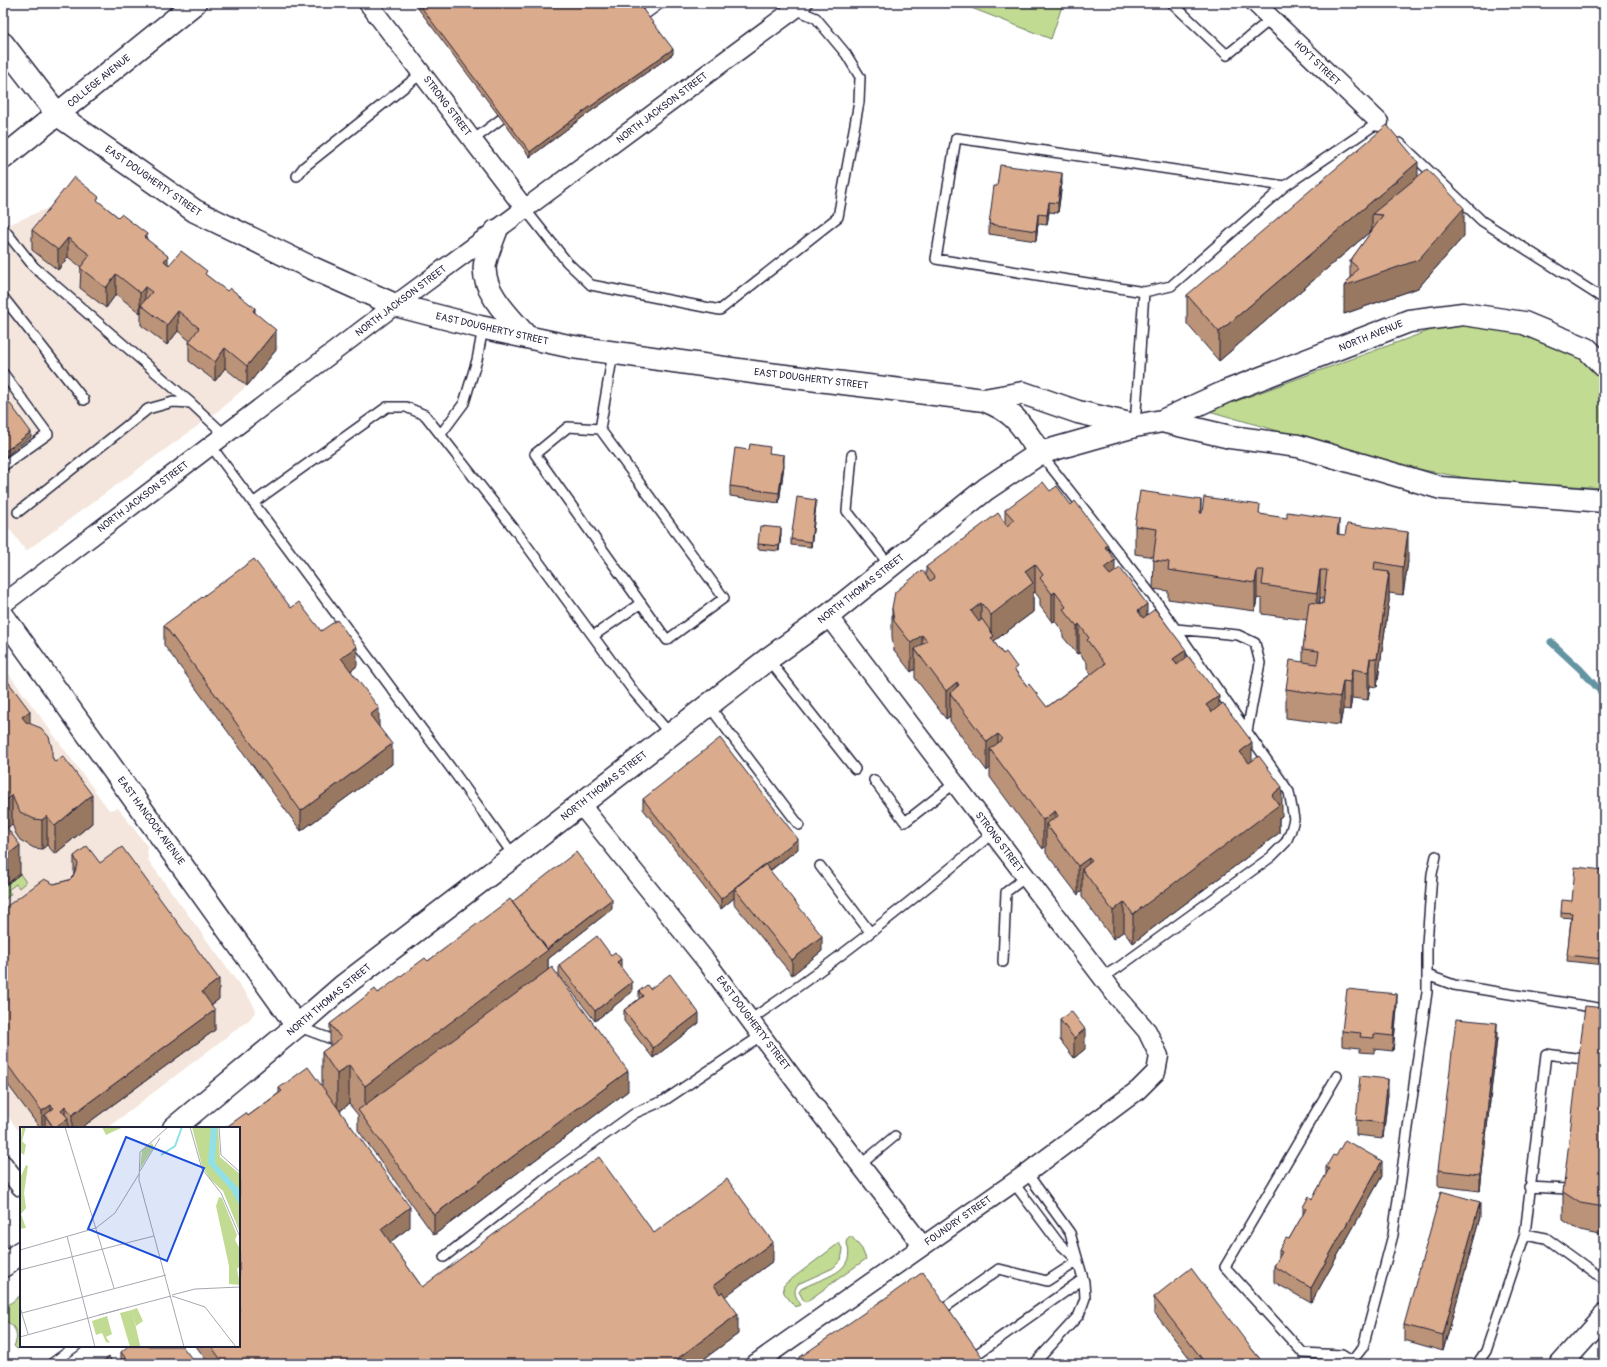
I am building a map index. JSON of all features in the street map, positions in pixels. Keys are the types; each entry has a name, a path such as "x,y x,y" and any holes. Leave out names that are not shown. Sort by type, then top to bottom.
{"main road":[{"name":"COLLEGE AVENUE","path":"3,158 195,3"},
{"name":"EAST DOUGHERTY STREET","path":"3,44 58,115 195,212 304,265 395,305 483,328 613,352 760,373 984,400 1002,407 1015,417 1040,453"},
{"path":"496,231 485,265 487,281 501,308 526,337"},
{"name":"NORTH AVENUE","path":"1040,453 1135,426 1162,421 1225,392 1409,321 1463,314 1524,323 1586,349 1604,366"},
{"path":"984,400 1024,393 1078,412 1135,426"},
{"name":"NORTH AVENUE","path":"1162,421 1230,437 1298,446 1441,488 1604,501"},
{"name":"NORTH THOMAS STREET","path":"175,1127 343,986 709,706 768,659 828,616 986,489 1040,453"},
{"name":"EAST HANCOCK AVENUE","path":"3,616 297,1026"},
{"path":"3,1266 20,1253"},
{"path":"1561,1364 1584,1336 1604,1316"}],"street":[{"name":"STRONG STREET","path":"368,3 526,209"},
{"name":"HOYT STREET","path":"1255,3 1388,131"},
{"name":"NORTH JACKSON STREET","path":"3,604 395,305 526,209 796,5"},
{"name":"STRONG STREET","path":"828,616 992,833 1102,976 1147,1031 1159,1056 1156,1072"},
{"name":"EAST DOUGHERTY STREET","path":"580,804 706,961 922,1245"},
{"name":"FOUNDRY STREET","path":"755,1364 922,1245 1020,1178 1138,1090 1156,1072"},
{"path":"3,1164 20,1186"}],"lane":[{"path":"630,25 661,3"},
{"path":"1172,3 1227,55 1271,19"},
{"path":"526,209 567,262 591,285 720,310 838,217 859,102 860,77 846,54 816,18 796,5"},
{"path":"297,176 304,167 422,73"},
{"path":"473,140 502,120"},
{"path":"1285,186 956,138 936,259 1144,292 1171,286 1285,186 1388,131 1482,221 1603,298"},
{"path":"3,228 34,267 191,403 225,435"},
{"path":"1135,426 1144,292"},
{"path":"3,296 84,400"},
{"path":"441,434 464,403 477,360 483,328"},
{"path":"600,429 568,427 535,454 667,640 724,598 600,429 613,352"},
{"path":"3,373 48,434 3,466"},
{"path":"18,512 148,409 173,402 191,403"},
{"path":"252,503 387,407 406,408 425,415 519,535 634,692 671,735"},
{"path":"211,446 456,775 514,856"},
{"path":"1040,453 1176,629 1247,731 1289,792 1294,819 1286,842 1271,857 1119,967 1102,976"},
{"path":"852,455 847,512 890,566"},
{"path":"593,636 641,603"},
{"path":"1176,629 1238,635 1256,643 1260,663 1247,731"},
{"path":"768,659 855,769"},
{"path":"709,706 799,825"},
{"path":"874,780 905,822 955,783"},
{"path":"750,1020 811,978 925,890 992,833"},
{"path":"1337,1076 1225,1267 1303,1353 1342,1355 1354,1363 1363,1347 1393,1235 1427,992 1427,944 1432,874 1436,856"},
{"path":"820,866 870,932"},
{"path":"1003,962 1006,892 1026,877"},
{"path":"1427,975 1454,986 1604,1009"},
{"path":"297,1026 334,1040 343,1052"},
{"path":"444,1257 553,1172 635,1113 665,1100 762,1035"},
{"path":"1476,1364 1486,1351 1525,1234 1529,1187 1546,1054 1582,1059"},
{"path":"860,1165 895,1136"},
{"path":"1020,1178 1070,1233 1083,1279 1085,1298 1079,1315 1034,1364"},
{"path":"1020,1178 1058,1242 1078,1261"},
{"path":"1529,1187 1567,1189"},
{"path":"1525,1234 1546,1238 1604,1280"},
{"path":"944,1308 999,1269 1047,1281 1078,1261"},
{"path":"977,1354 1083,1279"},
{"path":"51,1364 75,1347"}],"shaded area":[{"path":"74,197 122,234 182,271 279,347 247,386 218,411 26,551 3,520 3,227"},
{"path":"3,666 109,810 118,808 147,846 148,860 252,1002 256,1011 250,1019 108,1127 20,1127 20,1133 3,1110"}],"green space":[{"path":"965,3 1063,3 1051,39 969,7"},
{"path":"1508,325 1579,355 1604,378 1604,488 1558,485 1521,488 1396,465 1209,411 1442,326"},
{"path":"20,874 26,882 19,888 16,884 8,890 11,894 3,901 3,887"},
{"path":"851,1236 862,1249 866,1259 806,1302 804,1301 799,1292 801,1289 828,1277 843,1267 849,1252 846,1241"},
{"path":"839,1243 843,1250 841,1260 833,1268 798,1284 795,1292 801,1305 795,1307 784,1293 783,1287 785,1284"},
{"path":"20,1296 20,1347 17,1349 14,1346 16,1342 15,1330 11,1324 3,1320 3,1309"}],"building":[{"path":"418,3 638,3 673,49 587,109 530,152"},
{"path":"1387,125 1418,162 1219,332 1187,295"},
{"path":"1000,165 1062,173 1058,203 1049,202 1047,215 1038,214 1036,231 989,224 994,186 997,186"},
{"path":"1427,169 1464,208 1418,260 1344,286 1358,268 1350,261 1383,215 1372,214"},
{"path":"74,177 99,197 97,200 118,217 121,214 147,234 144,237 168,256 164,261 169,265 181,251 207,271 205,274 227,291 230,288 255,308 253,311 276,330 247,366 225,348 215,362 189,342 199,328 178,311 167,325 141,305 152,292 145,287 140,293 116,274 106,288 80,268 90,255 68,238 58,250 32,230"},
{"path":"3,394 31,432 3,453"},
{"path":"750,444 770,447 769,453 784,455 779,493 730,486 735,448 749,450"},
{"path":"1043,482 1050,491 1057,486 1071,505 1075,501 1108,545 1105,547 1115,560 1104,568 1110,575 1120,568 1147,604 1138,611 1143,618 1155,609 1186,650 1173,659 1177,665 1188,656 1219,696 1206,705 1212,712 1223,703 1252,742 1240,752 1249,763 1259,756 1282,787 1272,795 1279,805 1133,914 1124,902 1113,911 1082,869 1092,861 1089,858 1078,866 1046,824 1058,816 1055,811 1043,820 990,749 1003,739 998,734 987,742 950,693 959,685 957,682 946,691 915,649 927,641 922,635 911,643 894,621 892,608 895,592 922,570 930,581 935,578 926,567 998,513 1007,526 1014,520 1005,510","holes":["1035,564 1043,575 1040,578 1052,594 1055,592 1066,607 1063,609 1077,626 1079,624 1089,638 1087,640 1105,664 1047,707 1029,684 1027,686 1014,669 1017,667 1006,652 1003,654 991,638 994,636 982,619 979,622 971,611 981,603 991,615 1033,583 1025,571"]},
{"path":"1140,491 1201,500 1200,513 1202,513 1204,497 1260,505 1259,514 1287,518 1287,512 1339,519 1337,534 1345,535 1347,524 1408,532 1403,567 1375,562 1374,570 1389,572 1377,659 1370,658 1368,672 1352,669 1350,682 1343,681 1340,697 1286,689 1290,660 1317,664 1319,651 1303,649 1309,602 1323,604 1327,570 1320,570 1317,593 1262,585 1264,570 1257,570 1255,583 1168,570 1169,562 1153,560 1157,529 1135,526"},
{"path":"797,497 816,500 811,542 791,539"},
{"path":"760,526 781,528 779,546 758,544"},
{"path":"254,559 291,608 299,602 321,631 337,620 357,647 341,658 379,708 370,715 392,744 301,811 164,625"},
{"path":"1604,601 1604,614 1600,603"},
{"path":"3,675 30,711 22,717 26,722 41,728 49,737 52,748 52,757 55,762 63,756 92,795 55,826 47,816 42,820 34,819 20,812 12,795 3,803"},
{"path":"720,738 798,839 721,899 643,799"},
{"path":"3,823 20,845 3,859"},
{"path":"87,846 100,863 122,847 219,979 202,992 215,1010 72,1115 65,1106 61,1110 68,1118 53,1127 45,1115 54,1108 51,1105 42,1111 3,1059 3,909 44,879 54,884 69,880 73,876 78,864 74,856"},
{"path":"576,852 612,899 547,949 512,902"},
{"path":"765,864 822,936 792,960 734,888"},
{"path":"1575,867 1604,870 1604,959 1567,955 1572,913 1561,912 1562,900 1572,901"},
{"path":"510,899 548,950 365,1086 349,1065 337,1074 322,1052 341,1038 330,1024 375,989 378,993 425,958 428,961"},
{"path":"597,936 611,955 615,952 621,959 617,962 632,982 595,1011 559,965"},
{"path":"552,967 628,1071 434,1215 358,1110"},
{"path":"670,974 699,1013 653,1048 624,1010 643,996 639,991 647,985 650,989"},
{"path":"1347,989 1397,994 1393,1036 1374,1034 1374,1038 1360,1037 1361,1033 1342,1031"},
{"path":"1585,1006 1604,1008 1604,1207 1580,1203 1563,1192"},
{"path":"1071,1011 1085,1029 1074,1038 1060,1020"},
{"path":"1456,1019 1497,1023 1480,1175 1438,1170"},
{"path":"308,1067 410,1207 381,1229 422,1287 599,1157 654,1233 727,1179 773,1242 714,1285 720,1294 722,1292 738,1314 670,1364 224,1364 212,1347 240,1347 240,1127 226,1127 246,1113 248,1116 282,1091 279,1088"},
{"path":"1360,1076 1388,1079 1383,1123 1356,1120"},
{"path":"1345,1140 1382,1161 1311,1288 1274,1266 1282,1252 1279,1250 1286,1238 1289,1239 1306,1209 1303,1207 1309,1196 1312,1199 1329,1169 1326,1167 1333,1155 1336,1156"},
{"path":"1441,1191 1480,1202 1443,1335 1404,1325"},
{"path":"1191,1268 1264,1364 1206,1364 1154,1297"},
{"path":"923,1272 987,1364 790,1364"},
{"path":"127,1347 183,1347 196,1364 130,1364 121,1352"},
{"path":"109,1357 114,1364 99,1364"}],"waterway":[{"path":"1551,642 1580,669 1604,695"}]}
